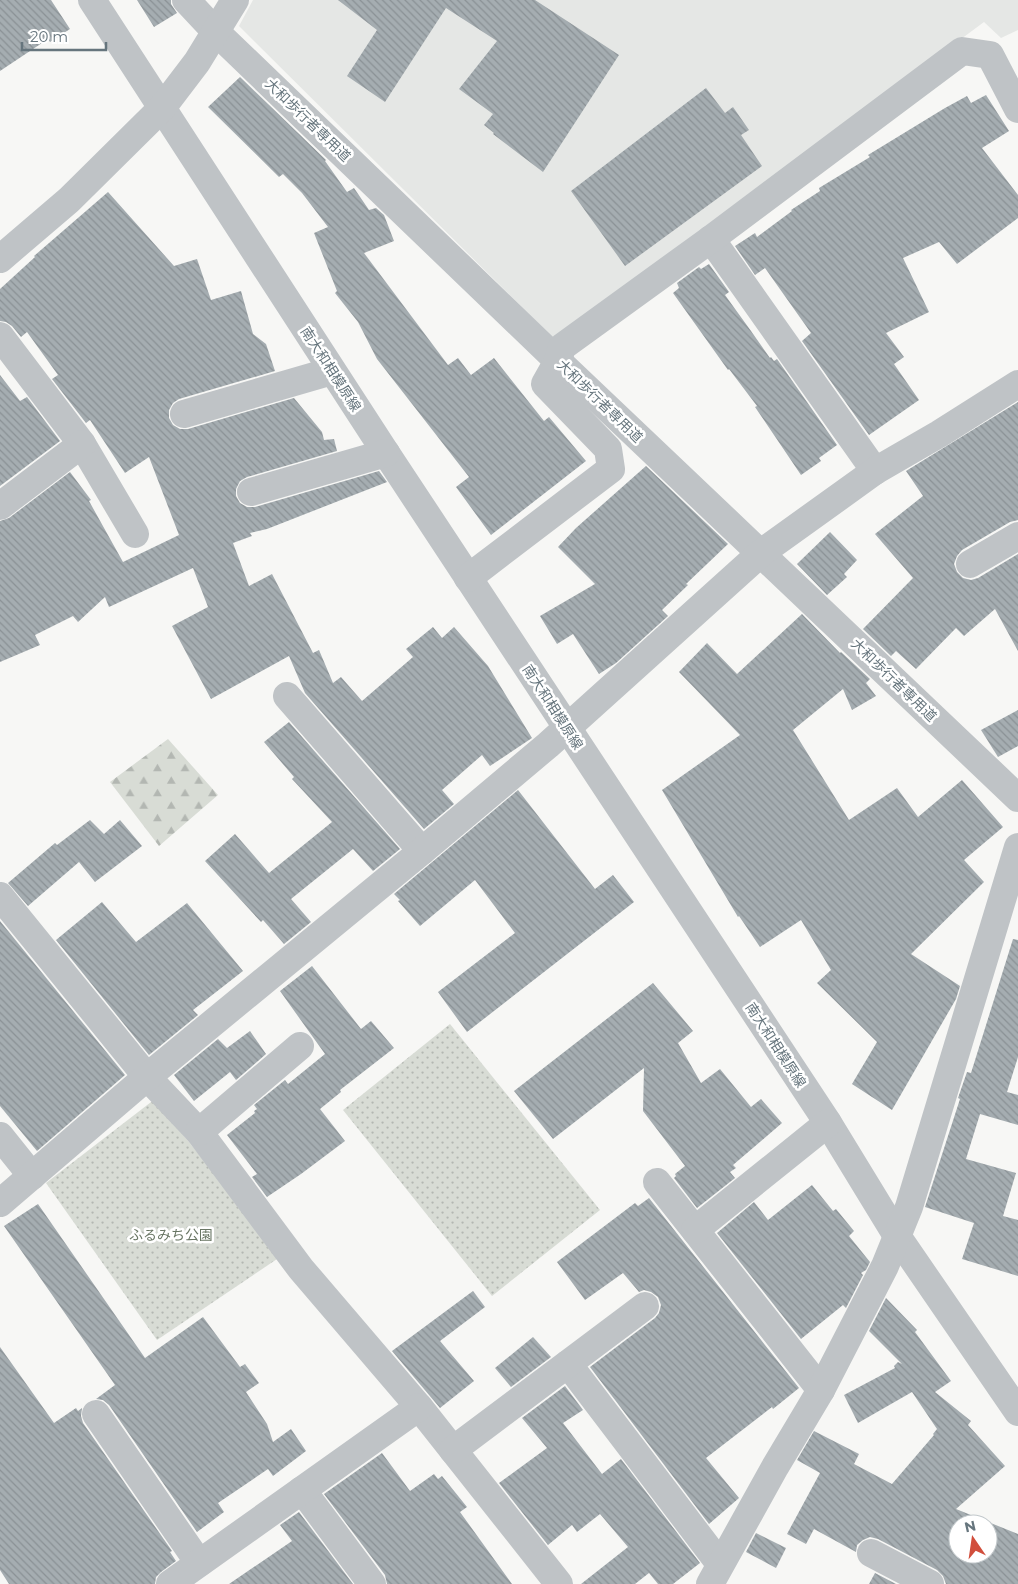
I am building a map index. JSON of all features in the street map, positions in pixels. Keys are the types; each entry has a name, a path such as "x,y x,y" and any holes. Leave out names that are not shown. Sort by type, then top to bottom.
{"street":[{"name":"南大和相模原線","path":"92,0 332,371 828,1123 897,1236 1018,1412"},
{"name":"大和歩行者専用道","path":"186,0 215,31 558,361 1018,798"},
{"path":"0,259 69,200 162,108 197,62 235,0"},
{"path":"468,578 611,469 608,449 545,384 558,361 562,347 711,239 962,51 990,55 1018,109"},
{"path":"711,239 875,471"},
{"path":"0,336 82,444 135,534"},
{"path":"184,414 332,371"},
{"path":"0,1203 147,1077 567,729 760,553 875,471 939,434 1018,384"},
{"path":"0,506 82,444"},
{"path":"250,492 386,453"},
{"path":"970,564 1018,536"},
{"path":"287,696 422,851"},
{"path":"568,1364 715,1574 821,1390 880,1276 897,1236 909,1207 1018,847"},
{"path":"0,896 147,1077 199,1132 301,1269 419,1407 559,1584"},
{"path":"199,1132 300,1046"},
{"path":"695,1230 828,1123"},
{"path":"0,1136 32,1176"},
{"path":"657,1182 821,1390"},
{"path":"453,1450 644,1306"},
{"path":"170,1584 200,1571 302,1490 419,1407"},
{"path":"96,1414 200,1571"},
{"path":"302,1490 372,1584"},
{"path":"871,1553 930,1584"}],"shaded area":[{"path":"253,0 1018,0 1018,30 1001,38 984,22 555,340 239,26"}],"green space":[{"path":"168,739 218,795 159,846 110,782"},
{"path":"450,1024 600,1210 492,1296 343,1110"},
{"name":"ふるみち公園","path":"155,1099 280,1257 157,1340 46,1183"}],"building":[{"path":"0,0 51,0 70,29 50,42 48,39 0,71"},
{"path":"137,0 171,0 171,4 177,13 154,27"},
{"path":"338,0 535,0 619,55 543,172 493,134 484,125 493,114 459,89 497,41 446,8 385,102 347,76 377,30"},
{"path":"240,77 326,160 347,192 354,188 369,210 376,208 384,215 394,241 364,253 448,365 458,358 471,375 494,358 544,421 549,417 586,461 491,535 456,487 469,477 377,359 358,322 335,293 337,291 314,233 328,227 302,193 283,174 279,177 208,107"},
{"path":"706,88 725,113 733,107 749,130 741,135 762,166 625,266 571,191"},
{"path":"986,95 1009,131 982,148 1018,195 1018,218 957,264 939,242 903,258 929,312 886,333 904,357 894,364 919,400 869,435 802,341 811,333 765,268 755,275 735,246 755,233 757,237 791,210 820,191 819,188 870,157 868,155 945,108 967,96 971,103"},
{"path":"108,192 174,266 197,259 211,300 241,291 253,334 266,344 275,371 179,399 173,403 169,410 169,418 173,425 180,429 188,429 294,398 322,432 324,440 334,439 337,451 247,477 240,481 236,489 236,496 240,503 247,507 255,507 379,471 387,482 267,529 250,533 252,536 233,543 249,586 272,574 313,653 319,650 333,683 341,677 362,701 413,657 406,649 433,627 442,638 454,627 488,666 532,738 490,766 482,755 442,790 454,804 424,829 305,693 289,656 211,699 172,626 208,607 193,568 109,607 105,597 78,622 73,616 35,635 40,645 0,662 0,521 9,518 70,472 91,500 89,501 123,562 179,535 149,457 125,473 90,420 86,423 52,379 58,375 27,332 21,337 12,326 0,321 0,289 34,256"},
{"path":"709,264 729,292 725,295 770,358 774,361 777,359 837,445 819,458 821,461 801,475 755,407 757,406 728,370 673,293 679,288 677,283 699,267 701,269"},
{"path":"0,375 20,401 27,397 60,441 0,486"},
{"path":"1018,402 1018,520 1010,522 962,550 954,564 957,572 963,578 971,580 978,578 1018,554 1018,651 995,609 964,636 956,628 916,669 896,651 891,656 863,629 913,578 875,534 923,496 906,471"},
{"path":"646,466 728,544 662,610 668,616 616,663 599,674 573,634 557,644 540,616 595,584 558,547 576,528"},
{"path":"830,532 857,560 844,574 847,577 827,595 797,564"},
{"path":"802,614 840,653 870,679 866,683 876,696 852,710 843,689 793,730 849,820 897,788 918,817 962,780 1003,827 964,860 984,882 911,954 960,986 956,999 892,1110 852,1084 877,1042 817,983 831,970 801,920 760,947 738,917 662,790 740,735 679,672 707,643 737,674"},
{"path":"1018,710 1018,746 998,757 981,730"},
{"path":"289,722 400,849 373,871 353,849 291,899 311,922 284,944 205,861 235,834 269,873 332,822 292,779 294,777 264,742"},
{"path":"518,790 595,889 613,875 634,902 467,1032 438,992 515,933 475,880 420,926 394,894"},
{"path":"90,820 104,834 120,820 142,846 95,882 79,862 28,906 8,883 55,843 57,845"},
{"path":"102,902 136,942 187,903 243,971 193,1010 198,1015 149,1055 56,940"},
{"path":"0,921 125,1075 37,1151 0,1106"},
{"path":"1013,939 1018,940 1018,1057 1007,1092 1018,1095 1018,1125 980,1114 966,1159 1016,1173 1003,1216 1018,1220 1018,1276 962,1259 974,1223 925,1207 960,1099 958,1098 967,1072 971,1073"},
{"path":"312,966 361,1029 371,1021 394,1048 340,1090 341,1092 320,1109 345,1141 267,1197 252,1177 257,1174 227,1135 255,1113 254,1111 257,1109 254,1105 285,1080 288,1084 325,1054 280,991"},
{"path":"653,983 693,1031 678,1043 701,1083 720,1069 751,1107 761,1099 782,1123 733,1165 736,1168 730,1172 735,1178 697,1208 674,1178 675,1174 685,1166 643,1111 644,1068 553,1139 514,1091"},
{"path":"250,1031 266,1054 236,1080 230,1072 194,1101 174,1075 218,1039 227,1048"},
{"path":"812,1185 833,1211 836,1209 854,1231 849,1236 870,1262 866,1270 861,1273 863,1275 846,1308 843,1305 801,1339 717,1233 754,1202 768,1220"},
{"path":"649,1198 799,1388 706,1458 739,1498 709,1524 590,1367 655,1318 659,1313 661,1305 658,1297 644,1290 639,1292 623,1273 585,1300 557,1262 635,1203 638,1206"},
{"path":"38,1204 145,1358 203,1317 240,1367 245,1364 259,1383 246,1392 267,1424 273,1442 291,1429 306,1451 273,1476 268,1469 218,1503 224,1512 197,1532 109,1405 103,1400 96,1399 115,1385 4,1226"},
{"path":"473,1291 485,1307 440,1341 474,1381 440,1408 392,1351"},
{"path":"886,1298 917,1330 915,1332 951,1381 935,1392 971,1421 968,1425 1005,1466 956,1509 968,1514 948,1514 948,1564 998,1564 998,1526 1018,1534 1018,1584 946,1584 943,1576 937,1570 878,1539 870,1537 863,1540 857,1545 856,1552 814,1529 806,1544 787,1534 820,1473 797,1460 814,1431 859,1454 854,1464 892,1484 934,1435 937,1429 912,1392 858,1423 844,1395 895,1368 894,1366 898,1362 902,1364 869,1331"},
{"path":"533,1337 551,1357 511,1387 495,1368"},
{"path":"0,1347 54,1423 76,1408 78,1411 82,1408 81,1416 83,1423 172,1551 170,1552 176,1561 156,1577 155,1584 9,1584 0,1570"},
{"path":"565,1386 583,1410 563,1423 602,1474 621,1459 700,1563 673,1584 658,1584 649,1573 635,1584 581,1584 628,1547 600,1514 577,1532 572,1525 548,1545 499,1483 547,1448 522,1418"},
{"path":"382,1453 410,1491 434,1474 438,1479 442,1476 467,1507 460,1512 512,1584 387,1584 385,1575 324,1494"},
{"path":"299,1512 353,1584 229,1584 292,1541 280,1525"},
{"path":"756,1533 786,1548 776,1568 746,1552"},
{"path":"875,1573 896,1584 869,1584"}]}
